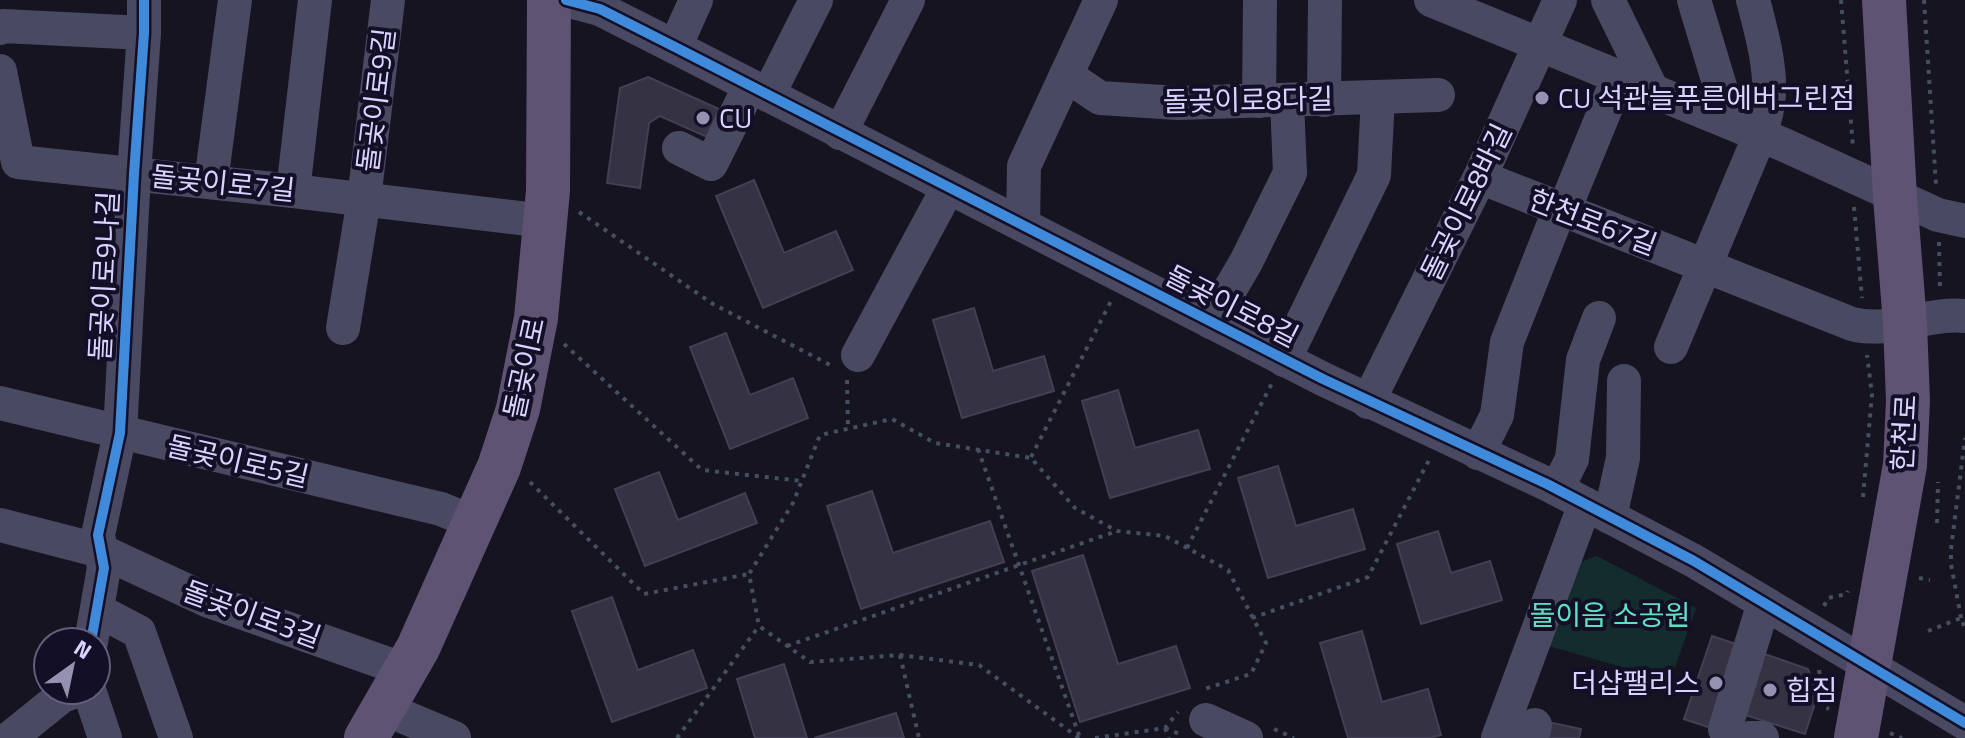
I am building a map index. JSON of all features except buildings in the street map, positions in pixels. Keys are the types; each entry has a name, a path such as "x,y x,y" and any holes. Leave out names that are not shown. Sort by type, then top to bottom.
{"main road":[{"name":"돌곶이로","path":"374,723 418,648 475,523 518,409 536,318 547,206 549,0"},
{"name":"한천로","path":"1856,738 1905,465 1908,401 1885,325 1895,197 1884,0"}],"street":[{"path":"211,182 235,0"},
{"path":"293,191 315,0"},
{"name":"돌곶이로9길","path":"364,199 388,0"},
{"name":"돌곶이로8길","path":"566,0 600,9 1284,360 1584,503 1694,561 1870,667"},
{"path":"675,47 696,0"},
{"path":"679,148 711,164 816,0"},
{"path":"840,133 908,0"},
{"path":"1023,225 1024,166 1101,0"},
{"name":"돌곶이로8길","path":"1211,322 1246,262 1290,173 1273,101 1260,0"},
{"path":"1324,100 1325,0"},
{"path":"1431,0 1491,11 1539,43 1746,129 1938,215 1965,221"},
{"name":"돌곶이로8바길","path":"1368,402 1480,177 1560,0"},
{"path":"1608,0 1652,90"},
{"path":"1694,0 1746,129"},
{"path":"1671,347 1706,266 1746,129 1769,100 1764,44 1753,0"},
{"path":"0,28 57,14 144,16"},
{"name":"돌곶이로9나길","path":"101,551 98,535 120,433 144,16"},
{"name":"돌곶이로8다길","path":"1066,75 1100,98 1178,103 1438,95"},
{"path":"1478,453 1497,415 1507,342 1555,221 1564,210 1619,76"},
{"path":"2,93 7,145"},
{"name":"돌곶이로8길","path":"1284,360 1374,175 1378,97"},
{"name":"돌곶이로7길","path":"7,145 18,162 364,199 547,206"},
{"name":"한천로67길","path":"1480,177 1706,266 1885,325"},
{"path":"846,366 948,188"},
{"path":"343,328 364,199"},
{"path":"1885,325 1941,315 1965,316"},
{"path":"1584,503 1572,459 1583,360 1599,318"},
{"path":"1498,738 1584,503 1623,458 1624,381"},
{"name":"돌곶이로5길","path":"0,403 441,509 475,523"},
{"name":"돌곶이로3길","path":"0,525 101,551 209,601 405,670"},
{"path":"94,626 104,568 101,551"},
{"path":"1762,738 1738,734 1764,603"},
{"path":"112,628 139,632 176,738"},
{"path":"1870,667 1965,723"},
{"path":"10,738 50,706"},
{"path":"94,706 105,738"},
{"path":"1193,714 1246,738"},
{"path":"374,723 454,738"}],"path":[{"path":"1841,0 1853,157 1851,176 1885,325 1872,394 1862,505"},
{"path":"547,206 713,304 846,366 848,429"},
{"path":"1031,458 1123,277"},
{"path":"536,318 702,470 802,481"},
{"path":"1187,548 1284,360"},
{"path":"1080,738 979,665 900,655 810,662 759,626 749,574 793,503 820,435 892,419 935,443 1031,458 1075,508 1117,531 1165,536 1228,570 1266,643 1251,674 1193,714 1165,728 1095,738"},
{"path":"1252,618 1368,577 1441,436"},
{"path":"1965,438 1951,549 1951,564 1965,628"},
{"path":"978,449 1080,738"},
{"path":"503,455 644,594 749,574"},
{"path":"787,646 1117,531"},
{"path":"1928,631 1961,618"},
{"path":"677,738 759,626"},
{"path":"900,655 919,738"},
{"path":"1165,728 1193,714"},
{"path":"1165,728 1169,738"}],"green space":[{"name":"돌이음 소공원","path":"1597,556 1696,608 1670,681 1549,646 1578,563"}],"cycle path":[{"path":"94,626 104,568 98,535 120,433 144,0"},
{"path":"566,0 600,9 1323,379 1547,484 1694,561 1965,723"}],"place":[{"name":"CU 석관늘푸른에버그린점","path":"1542,98"},
{"name":"CU","path":"703,118"},
{"name":"더샵팰리스","path":"1716,683"},
{"name":"힙짐","path":"1770,690"}]}
